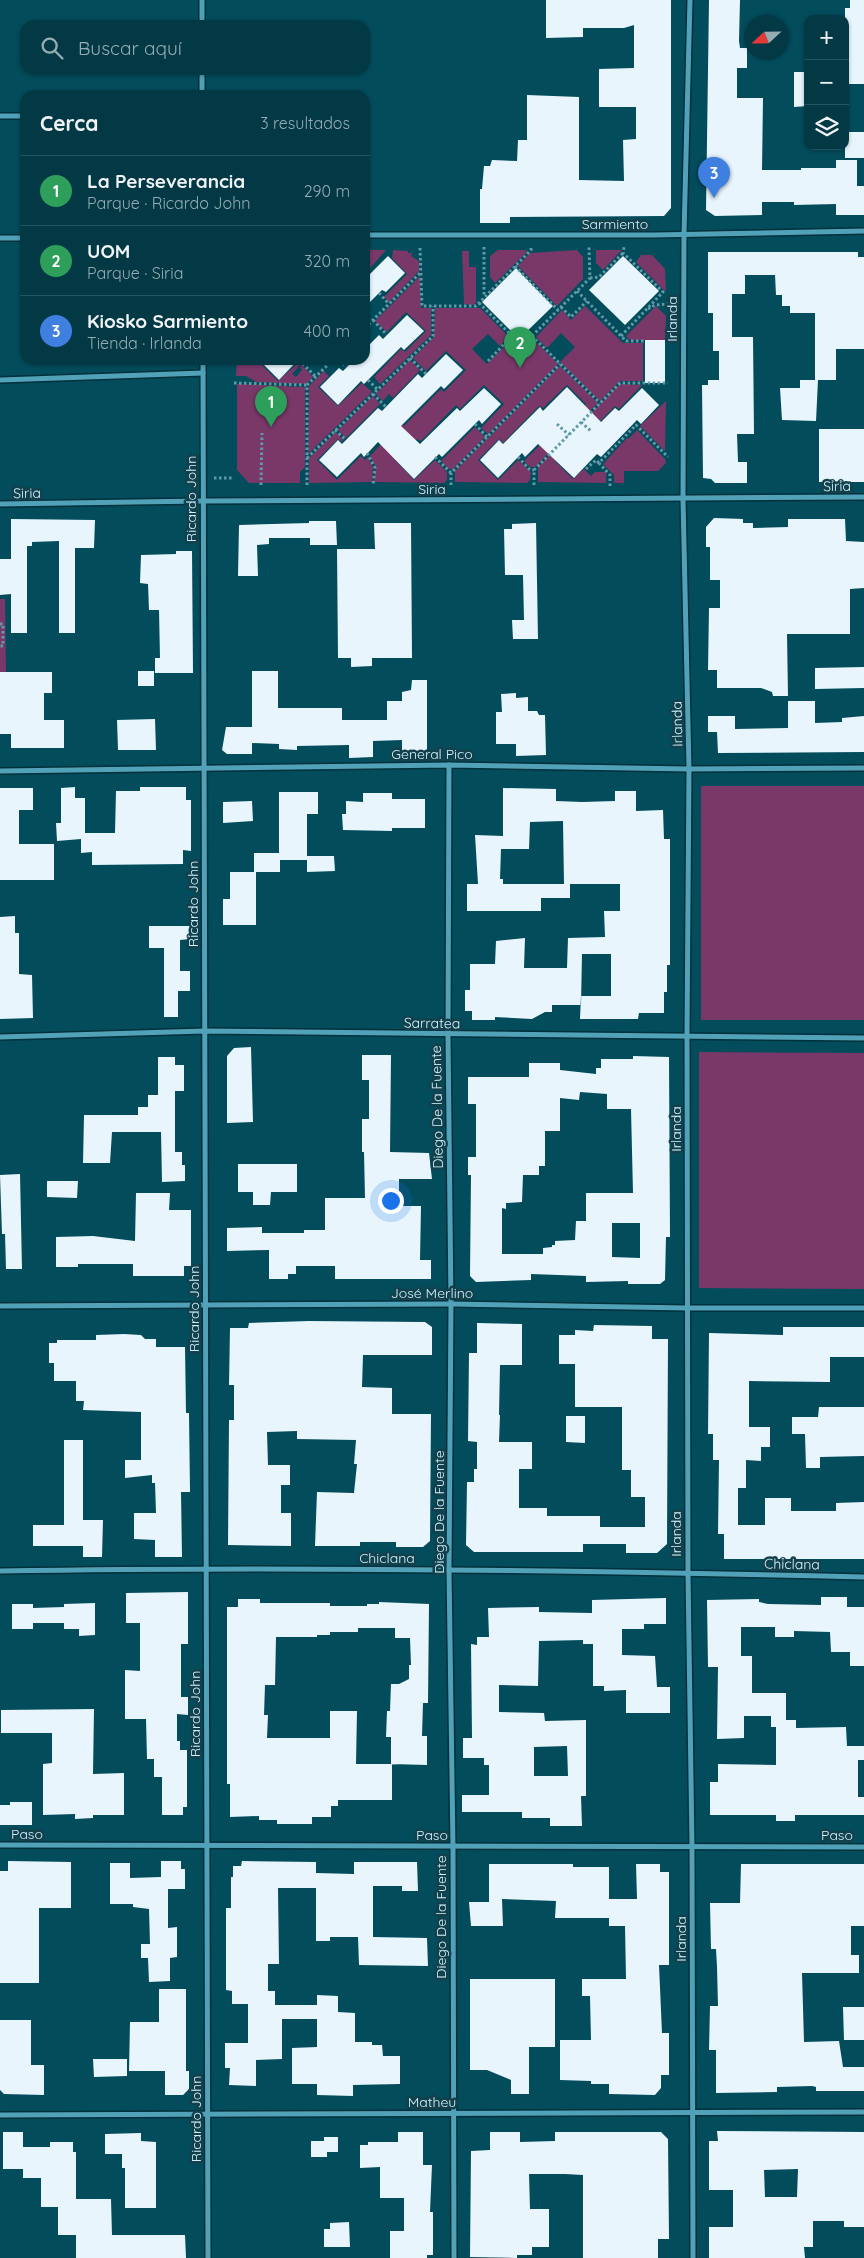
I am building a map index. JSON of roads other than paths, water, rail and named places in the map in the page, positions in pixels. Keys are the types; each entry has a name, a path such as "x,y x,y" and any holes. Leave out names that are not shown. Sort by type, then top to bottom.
{"street":[{"path":"202,0 202,20"},
{"name":"Irlanda","path":"690,0 684,234 683,499 689,769 686,1036 693,2258"},
{"path":"202,75 202,90"},
{"path":"0,116 20,116"},
{"name":"Sarmiento","path":"370,235 684,234 864,231"},
{"path":"0,238 20,238"},
{"name":"Ricardo John","path":"203,365 208,2258"},
{"path":"0,380 203,374"},
{"name":"Siria","path":"0,504 864,497"},
{"name":"General Pico","path":"0,772 449,765 689,769 864,768"},
{"name":"Diego De la Fuente","path":"449,765 448,1035 451,1304 449,1570 453,1846 452,2113 454,2258"},
{"name":"Sarratea","path":"0,1036 204,1032 864,1038"},
{"name":"José Merlino","path":"0,1306 451,1304 688,1308 864,1308"},
{"name":"Chiclana","path":"0,1571 206,1568 688,1573 864,1577"},
{"name":"Paso","path":"0,1845 864,1847"},
{"name":"Matheu","path":"0,2115 864,2112"}],"place":[{"name":"Kiosko Sarmiento","path":"714,198"},
{"name":"UOM","path":"520,368"},
{"name":"La Perseverancia","path":"271,427"}]}
